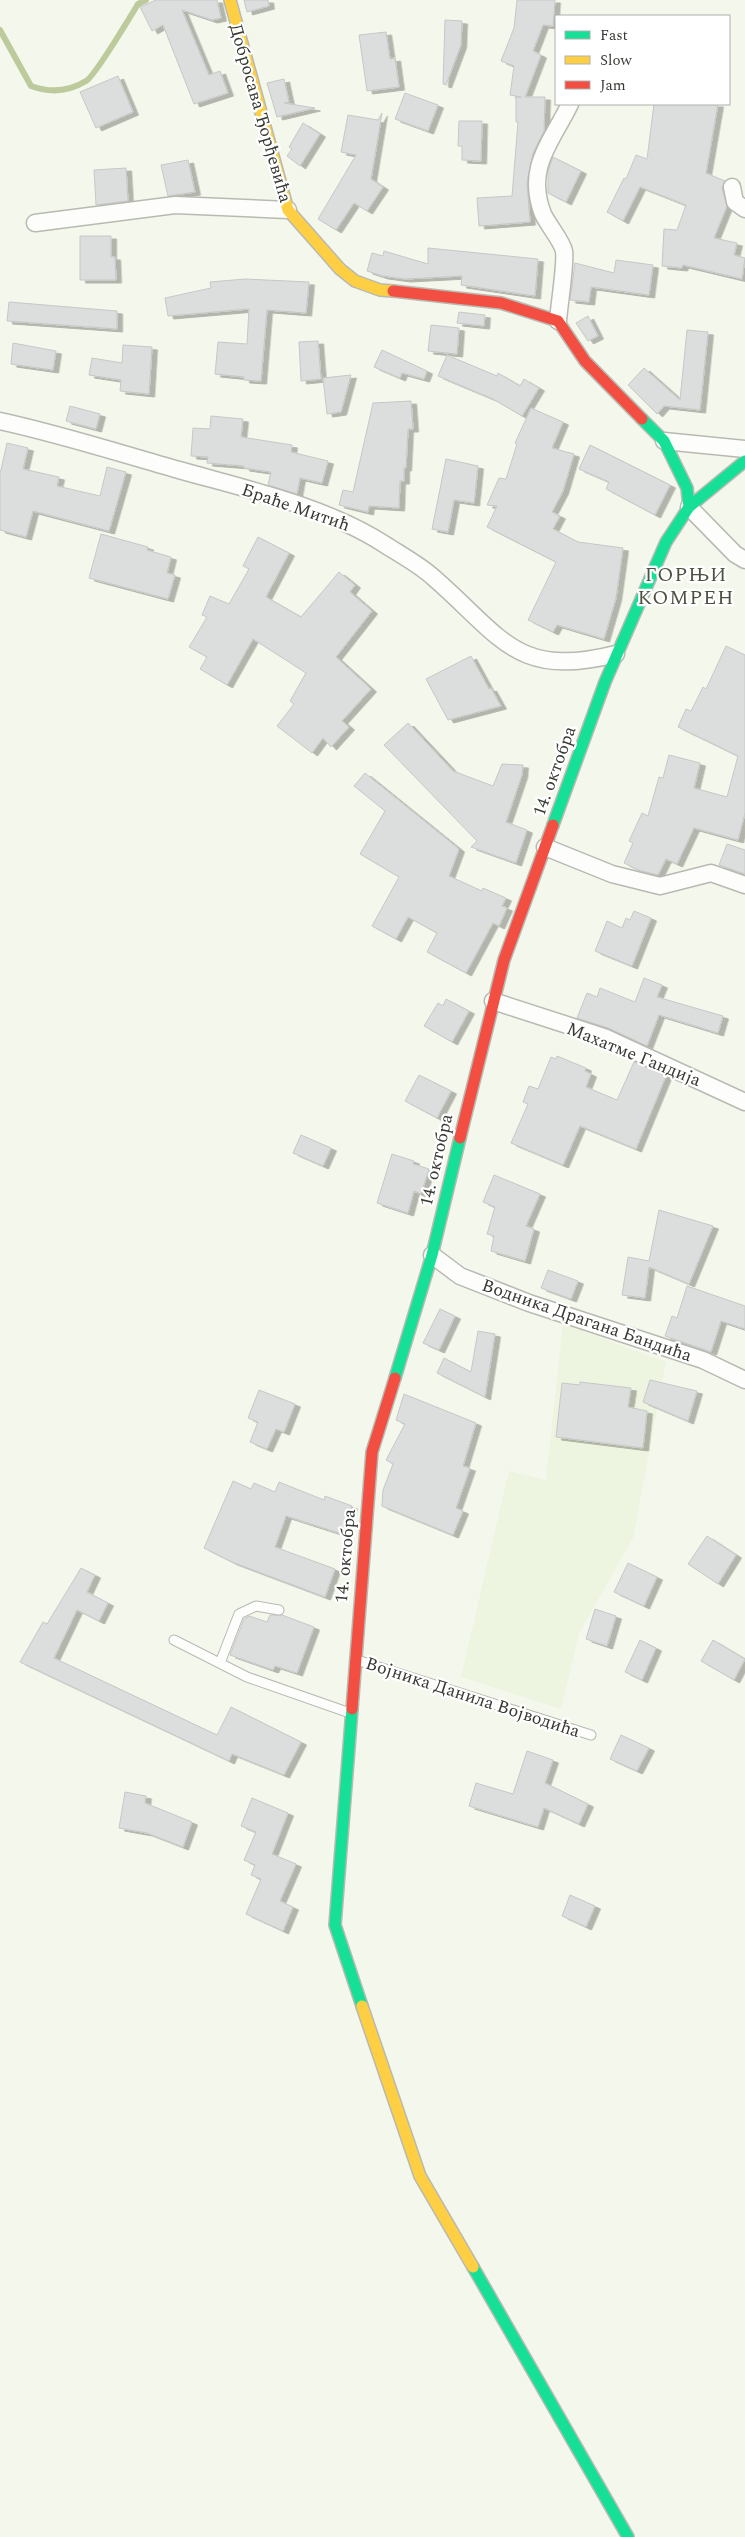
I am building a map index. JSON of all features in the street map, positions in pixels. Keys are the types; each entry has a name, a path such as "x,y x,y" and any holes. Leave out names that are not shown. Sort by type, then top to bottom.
{"street":[{"name":"Добросава Ђорђевића","path":"230,0 288,210 340,269 355,281 380,290 501,303 558,320"},
{"path":"569,105 545,149 538,168 536,189 547,223 564,251 558,320 585,361 664,441 688,488 688,507 735,554 745,560"},
{"path":"732,187 735,202 745,209"},
{"path":"35,223 175,205 288,210"},
{"name":"Браће Митић","path":"0,421 221,482 323,513 353,526 433,577 489,631 532,658 578,662 616,654"},
{"path":"664,441 745,448"},
{"name":"14. октобра","path":"628,2537 420,2176 335,1924 354,1659 372,1452 432,1255 504,960 616,654 666,542 688,507 745,460"},
{"path":"545,847 612,874 660,886 712,873 745,885"},
{"name":"Махатме Гандија","path":"493,1002 604,1038 745,1102"},
{"name":"Водника Драгана Бандића","path":"432,1255 460,1276 529,1304 703,1360 745,1380"}],"lane":[{"path":"220,1663 239,1614 256,1606 279,1610"},
{"path":"174,1640 255,1680 350,1713"},
{"name":"Војника Данила Војводића","path":"354,1659 591,1735"}],"shaded area":[{"path":"563,1324 666,1362 633,1538 579,1633 561,1709 461,1677 509,1471 546,1480"}],"building":[{"path":"156,0 217,0 221,18 212,20 182,10 209,75 220,71 228,93 194,104 163,25 152,31 140,7"},
{"path":"244,0 268,0 269,6 247,12"},
{"path":"517,0 555,0 553,26 543,25 533,51 541,55 525,97 545,97 544,131 533,153 527,182 530,222 479,226 477,198 512,196 518,122 516,122 516,97 521,97 510,95 514,66 501,61 514,28"},
{"path":"445,20 462,21 461,45 446,85 443,84"},
{"path":"386,32 390,59 395,58 399,87 367,91 359,35"},
{"path":"118,76 133,112 96,128 80,92"},
{"path":"284,79 289,102 284,103 315,108 277,117 267,83"},
{"path":"405,93 438,105 428,131 395,119"},
{"path":"654,105 718,105 706,173 725,181 722,188 727,206 714,238 737,243 734,255 745,258 742,279 683,265 682,268 662,266 664,229 677,230 686,205 640,187 623,221 607,212 624,178 626,179 636,155 647,159"},
{"path":"382,113 371,179 383,187 367,211 354,203 336,230 318,219 356,155 341,152 348,115 378,120"},
{"path":"459,121 482,121 481,161 462,160 462,146 458,146"},
{"path":"303,123 320,134 300,166 287,156 292,149 289,147"},
{"path":"553,157 581,171 566,202 548,193 548,171"},
{"path":"188,160 195,192 168,196 161,165"},
{"path":"126,168 128,201 96,205 94,170"},
{"path":"80,236 111,236 111,257 115,257 116,280 80,280"},
{"path":"428,248 538,259 535,296 461,285 462,276 405,279 383,276 367,271 372,253 383,256 384,251 428,264"},
{"path":"616,260 653,265 649,295 591,287 589,302 570,300 575,263 614,273"},
{"path":"245,279 309,282 306,313 267,310 261,381 244,380 244,377 215,374 218,342 247,344 249,309 168,316 165,298 211,288 210,282"},
{"path":"9,302 117,311 117,329 7,321"},
{"path":"459,312 485,315 484,326 457,323"},
{"path":"588,316 598,336 588,341 576,323"},
{"path":"431,325 459,328 457,354 428,351"},
{"path":"687,330 708,332 700,410 664,406 657,414 628,385 644,368 680,400"},
{"path":"318,341 321,379 301,381 299,342"},
{"path":"13,343 56,351 53,370 11,364"},
{"path":"123,345 152,347 149,394 120,391 121,380 89,375 92,358 122,363"},
{"path":"382,350 427,371 424,379 402,373 400,378 374,367"},
{"path":"447,355 497,376 498,373 520,386 524,379 539,388 522,416 493,399 438,376"},
{"path":"351,375 341,412 327,414 323,378"},
{"path":"411,401 413,429 408,429 406,468 404,468 404,481 400,481 399,508 369,506 368,512 339,505 343,490 353,492 373,403"},
{"path":"70,406 100,414 96,429 66,421"},
{"path":"531,408 563,422 552,448 574,454 563,491 552,512 560,516 553,529 578,542 623,548 616,598 604,639 557,625 553,632 528,620 556,562 487,527 497,506 487,505 499,478 506,479 517,444 515,443"},
{"path":"211,416 243,419 241,437 292,445 291,452 328,461 322,483 300,478 297,494 268,485 271,472 244,468 244,466 207,463 208,457 191,456 193,428 210,429"},
{"path":"7,443 28,448 23,469 59,477 57,486 100,496 107,467 126,472 109,531 33,511 26,537 0,530 0,474"},
{"path":"590,445 670,485 655,515 606,489 609,482 579,469"},
{"path":"446,459 478,466 474,503 454,500 448,532 432,529"},
{"path":"101,534 148,547 147,550 171,557 167,573 175,575 168,599 89,578"},
{"path":"258,537 289,553 266,597 301,617 339,572 355,585 350,592 372,611 336,657 371,689 342,721 349,727 331,747 323,738 312,753 277,726 294,704 290,701 306,673 253,639 227,685 200,669 207,657 189,647 207,617 202,615 210,596 229,604 249,569 243,566"},
{"path":"726,646 745,655 745,813 738,840 694,828 677,864 666,859 658,875 638,870 624,863 633,843 629,841 642,813 648,816 659,777 663,778 669,755 700,763 694,788 727,797 738,756 678,727 686,709 691,711 703,687 706,689"},
{"path":"471,656 489,689 491,688 501,706 448,720 426,679"},
{"path":"408,723 453,771 493,786 502,764 523,765 522,775 506,822 527,830 516,863 471,847 477,841 384,745"},
{"path":"365,773 459,849 449,876 482,891 483,888 506,898 502,906 507,908 499,926 493,923 466,973 427,952 437,933 408,917 396,939 372,926 399,877 360,854 385,811 354,786"},
{"path":"727,844 745,850 745,874 719,865"},
{"path":"634,911 651,918 632,966 595,951 607,921 622,928 626,918 630,920"},
{"path":"644,978 662,985 657,997 723,1016 718,1033 659,1015 647,1046 608,1028 577,1018 587,993 597,997 600,988 635,1002"},
{"path":"446,999 469,1011 452,1042 424,1026 438,1003 443,1006"},
{"path":"557,1056 586,1068 585,1071 591,1074 586,1087 617,1100 634,1062 666,1076 636,1149 580,1126 563,1165 511,1143 528,1104 523,1102 529,1086 538,1089 551,1057 556,1059"},
{"path":"419,1075 451,1091 437,1118 405,1101"},
{"path":"301,1135 331,1148 323,1166 293,1153"},
{"path":"392,1154 414,1161 413,1164 429,1169 421,1194 414,1191 408,1213 377,1203"},
{"path":"494,1175 540,1194 526,1226 534,1229 525,1261 491,1251 494,1236 487,1234 495,1207 483,1202"},
{"path":"659,1210 713,1226 689,1284 649,1267 645,1298 622,1295 628,1257 649,1261"},
{"path":"548,1270 578,1281 571,1299 541,1288"},
{"path":"687,1286 745,1306 745,1329 721,1321 711,1352 665,1336 672,1316 677,1318"},
{"path":"440,1309 455,1316 439,1350 423,1343"},
{"path":"478,1331 495,1334 485,1397 437,1373 444,1358 471,1372"},
{"path":"650,1380 697,1391 688,1421 643,1402"},
{"path":"580,1382 631,1388 628,1407 647,1411 643,1448 556,1437 562,1383 580,1385"},
{"path":"259,1390 295,1404 284,1432 276,1429 267,1449 250,1442 258,1422 248,1418"},
{"path":"404,1394 476,1423 463,1466 470,1468 456,1508 463,1511 453,1535 382,1506 383,1490 393,1464 386,1460 405,1424 396,1420"},
{"path":"233,1481 251,1489 254,1483 275,1492 279,1482 324,1500 325,1496 352,1506 342,1534 286,1516 275,1547 335,1569 325,1597 232,1562 204,1548"},
{"path":"707,1536 736,1555 718,1584 688,1564"},
{"path":"628,1563 657,1577 644,1606 614,1592"},
{"path":"81,1568 95,1575 87,1592 108,1603 99,1621 77,1610 54,1658 217,1735 231,1707 301,1742 284,1775 232,1754 229,1761 20,1662 43,1622 47,1624"},
{"path":"595,1609 616,1616 607,1646 586,1639"},
{"path":"270,1615 282,1615 314,1627 297,1673 275,1666 273,1670 230,1655 244,1619 249,1616 267,1622"},
{"path":"640,1640 656,1648 642,1680 625,1672"},
{"path":"713,1640 745,1659 734,1680 701,1661"},
{"path":"621,1735 649,1748 637,1771 610,1759"},
{"path":"527,1751 553,1760 545,1783 588,1804 579,1824 544,1808 538,1827 469,1806 476,1783 513,1794"},
{"path":"125,1792 146,1796 145,1803 192,1822 183,1847 147,1833 119,1828"},
{"path":"252,1798 288,1813 272,1854 296,1864 280,1901 293,1907 283,1931 246,1914 261,1879 251,1875 255,1865 244,1860 256,1832 241,1826"},
{"path":"570,1895 595,1906 586,1927 562,1916"}],"waterway":[{"path":"0,30 31,86 45,90 66,89 79,85 90,77 138,4 146,0"}],"traffic: fast":[{"path":"642,419 664,441 687,488 689,507"},
{"path":"553,825 605,682 666,542 689,507 745,461"},
{"path":"395,1378 432,1255 460,1138"},
{"path":"352,1709 335,1925 362,2006"},
{"path":"473,2267 628,2537"}],"traffic: slow":[{"path":"230,0 288,210 340,269 355,281 380,290 393,291"},
{"path":"362,2006 420,2176 473,2267"}],"traffic: jam":[{"path":"393,291 501,303 558,321 585,361 642,419"},
{"path":"460,1138 504,960 553,825"},
{"path":"352,1709 372,1452 395,1378"}],"district":[{"name":"ГОРЊИ КОМРЕН","path":"686,586"}]}
